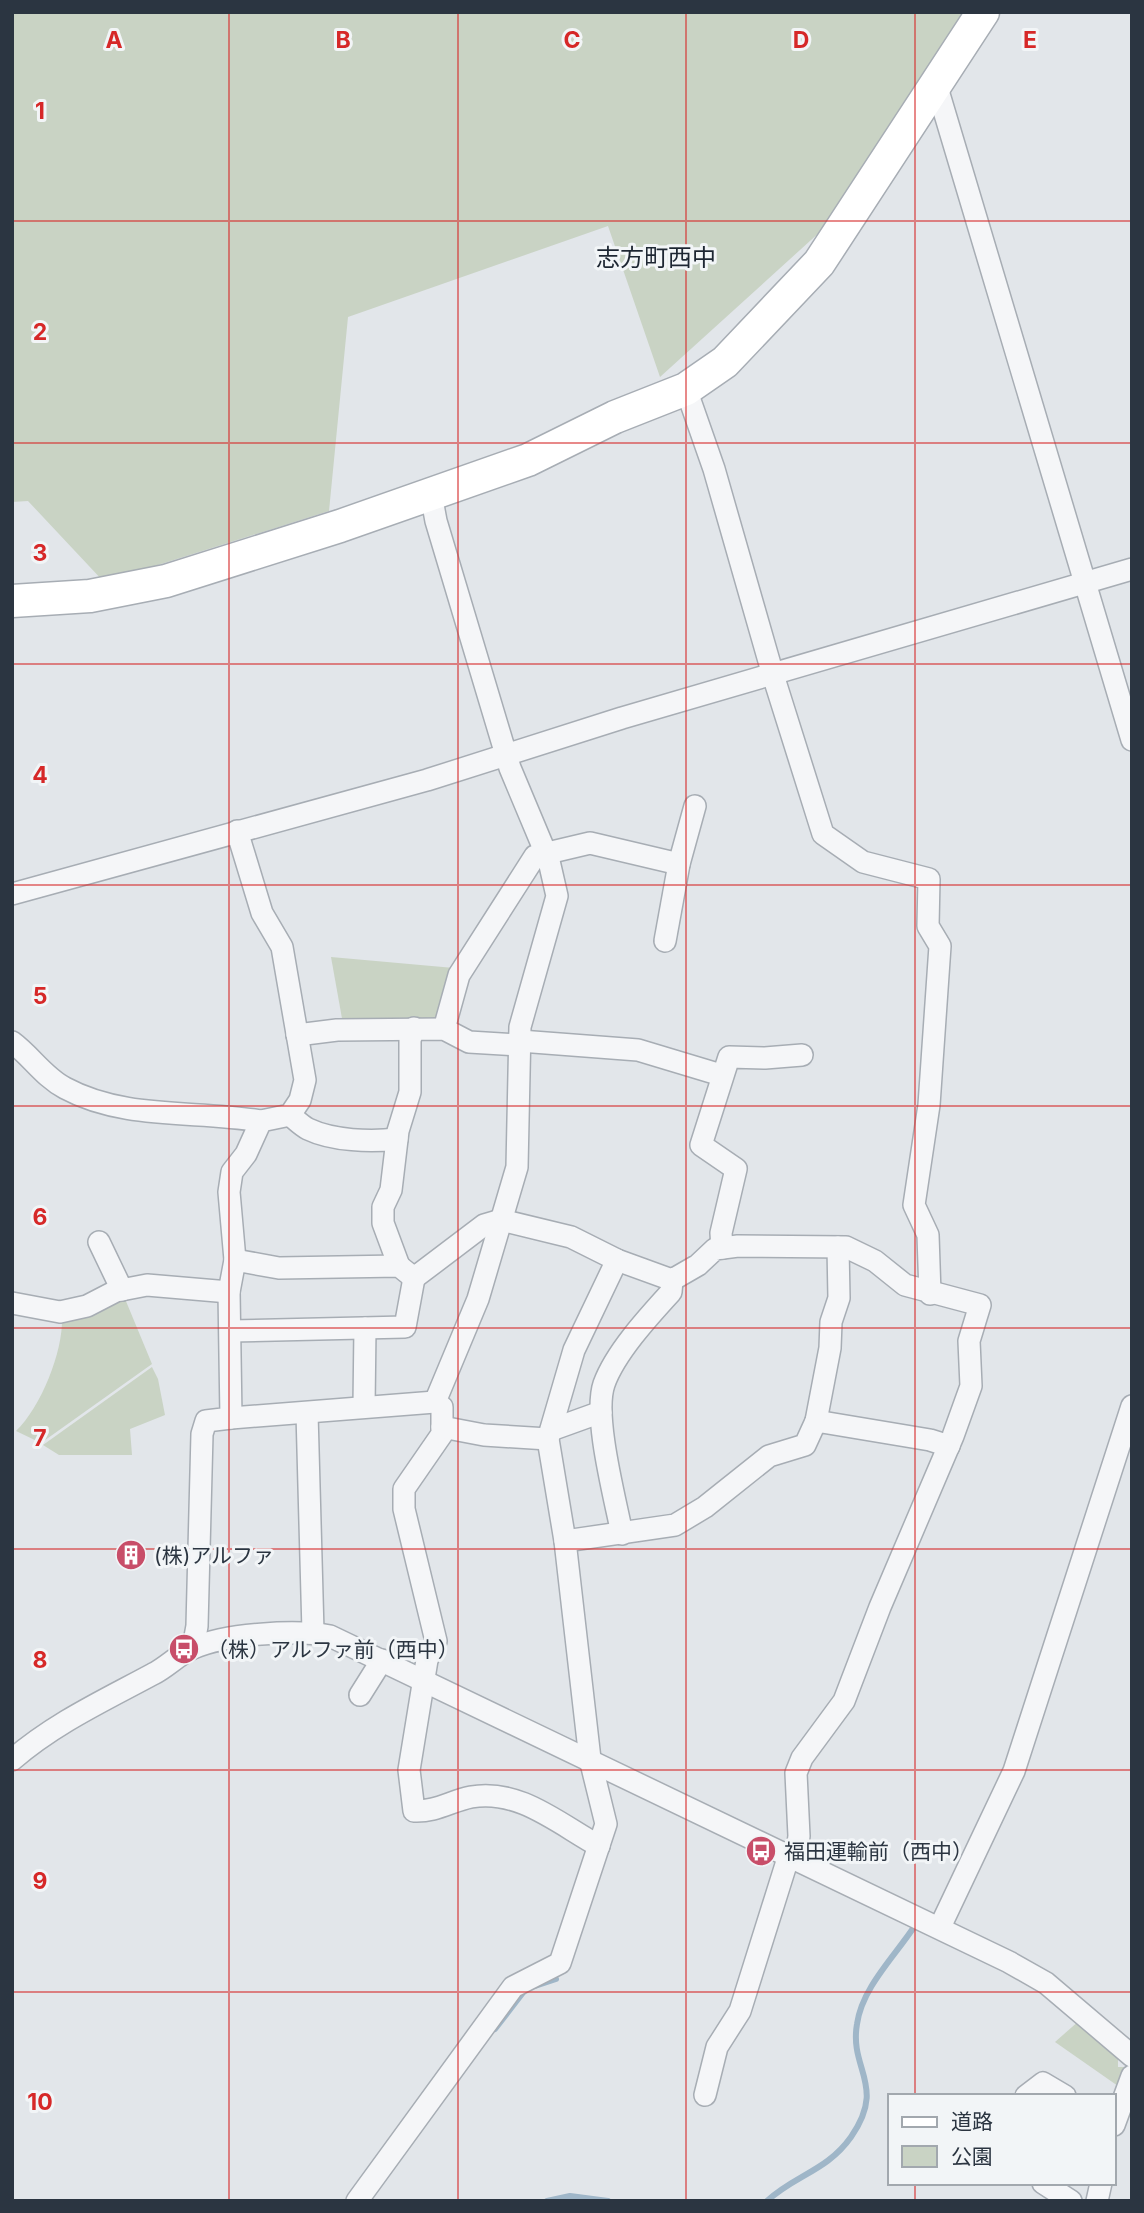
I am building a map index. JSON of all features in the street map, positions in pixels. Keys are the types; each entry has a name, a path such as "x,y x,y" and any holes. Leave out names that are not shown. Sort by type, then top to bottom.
{"street":[{"path":"12,601 79,598 144,588 528,460 615,417 686,388 725,362 820,263 983,12"},
{"path":"936,84 1132,740"},
{"path":"686,388 710,456 773,675 823,834 863,862 929,879 928,926 940,946 929,1105 914,1206 929,1235 930,1294"},
{"path":"431,494 436,521 506,754 545,852 557,896 524,1009 520,1043 517,1167 478,1299 435,1402"},
{"path":"12,894 426,780 919,629 1132,569"},
{"path":"665,941 695,806"},
{"path":"12,1042 33,1058 53,1080 86,1098 155,1112 261,1121 290,1115 300,1100 304,1080 282,947 262,913 237,831"},
{"path":"444,1029 459,975 535,856 590,843 680,864"},
{"path":"231,1331 405,1327 406,1272 383,1223 383,1207 391,1190 397,1139 410,1092 410,1040 414,1028"},
{"path":"297,1035 337,1030 444,1029 469,1042 638,1050 721,1076"},
{"path":"722,1248 721,1233 736,1169 701,1145 721,1076 729,1057 734,1055 765,1058 802,1055"},
{"path":"290,1115 308,1129 377,1141 397,1139"},
{"path":"231,1418 229,1292 235,1260 229,1192 232,1172 246,1154 261,1121"},
{"path":"235,1260 279,1268 406,1272 484,1225 501,1220 571,1237 617,1260 672,1280 698,1265 715,1249 838,1247 875,1261 905,1285 930,1294 980,1305 969,1341 971,1386 949,1446 880,1607 844,1701 802,1758 796,1773 799,1836 740,2011 718,2047 705,2095"},
{"path":"99,1242 122,1290"},
{"path":"565,1541 675,1525 705,1507 769,1456 805,1445 816,1421 830,1348 831,1322 839,1298 838,1247"},
{"path":"357,2201 513,1987 560,1962 606,1824 590,1759 550,1435 574,1350 617,1260"},
{"path":"622,1534 601,1412 604,1385 646,1318 671,1292 672,1280"},
{"path":"12,1303 60,1311 87,1307 122,1290 147,1285 229,1292"},
{"path":"364,1406 365,1328"},
{"path":"193,1648 197,1626 202,1434 206,1421 435,1402 442,1407 442,1434 404,1489 404,1509 436,1641 427,1660 409,1770 414,1811 440,1809 472,1797 507,1798 528,1804 599,1846"},
{"path":"940,1927 1014,1771 1132,1406"},
{"path":"442,1427 484,1435 550,1435 601,1412"},
{"path":"307,1413 313,1632"},
{"path":"816,1421 930,1440 949,1446"},
{"path":"12,1760 41,1735 72,1715 156,1672 193,1648 242,1637 313,1632 359,1647 940,1927 1046,1983 1132,2056"},
{"path":"360,1695 382,1660"},
{"path":"1116,2120 1132,2076"},
{"path":"1029,2094 1043,2083 1062,2094"},
{"path":"1046,2185 1071,2201"}],"green space":[{"path":"12,12 965,12 843,211 660,377 608,226 348,317 329,511 104,582 28,501 12,502"},
{"path":"331,957 454,968 441,1025 343,1024"},
{"path":"123,1294 152,1364 41,1443 16,1431 34,1408 49,1378 59,1347 62,1318"},
{"path":"152,1367 158,1379 165,1415 130,1429 132,1455 59,1455 43,1445"},
{"path":"1080,2020 1123,2060 1118,2060 1118,2067 1124,2067 1118,2086 1055,2042"}],"waterway":[{"path":"767,2201 832,2158 851,2137 861,2119 867,2091 856,2040 860,2011 872,1985 914,1927"},
{"path":"535,1986 556,1979"},
{"path":"495,2029 525,1990"},
{"path":"547,2201 570,2196 608,2201"}],"place":[{"name":"(株)アルファ","path":"131,1555"},
{"name":"（株）アルファ前（西中）","path":"184,1649"},
{"name":"福田運輸前（西中）","path":"761,1851"}],"district":[{"name":"志方町西中","path":"656,257"}]}
